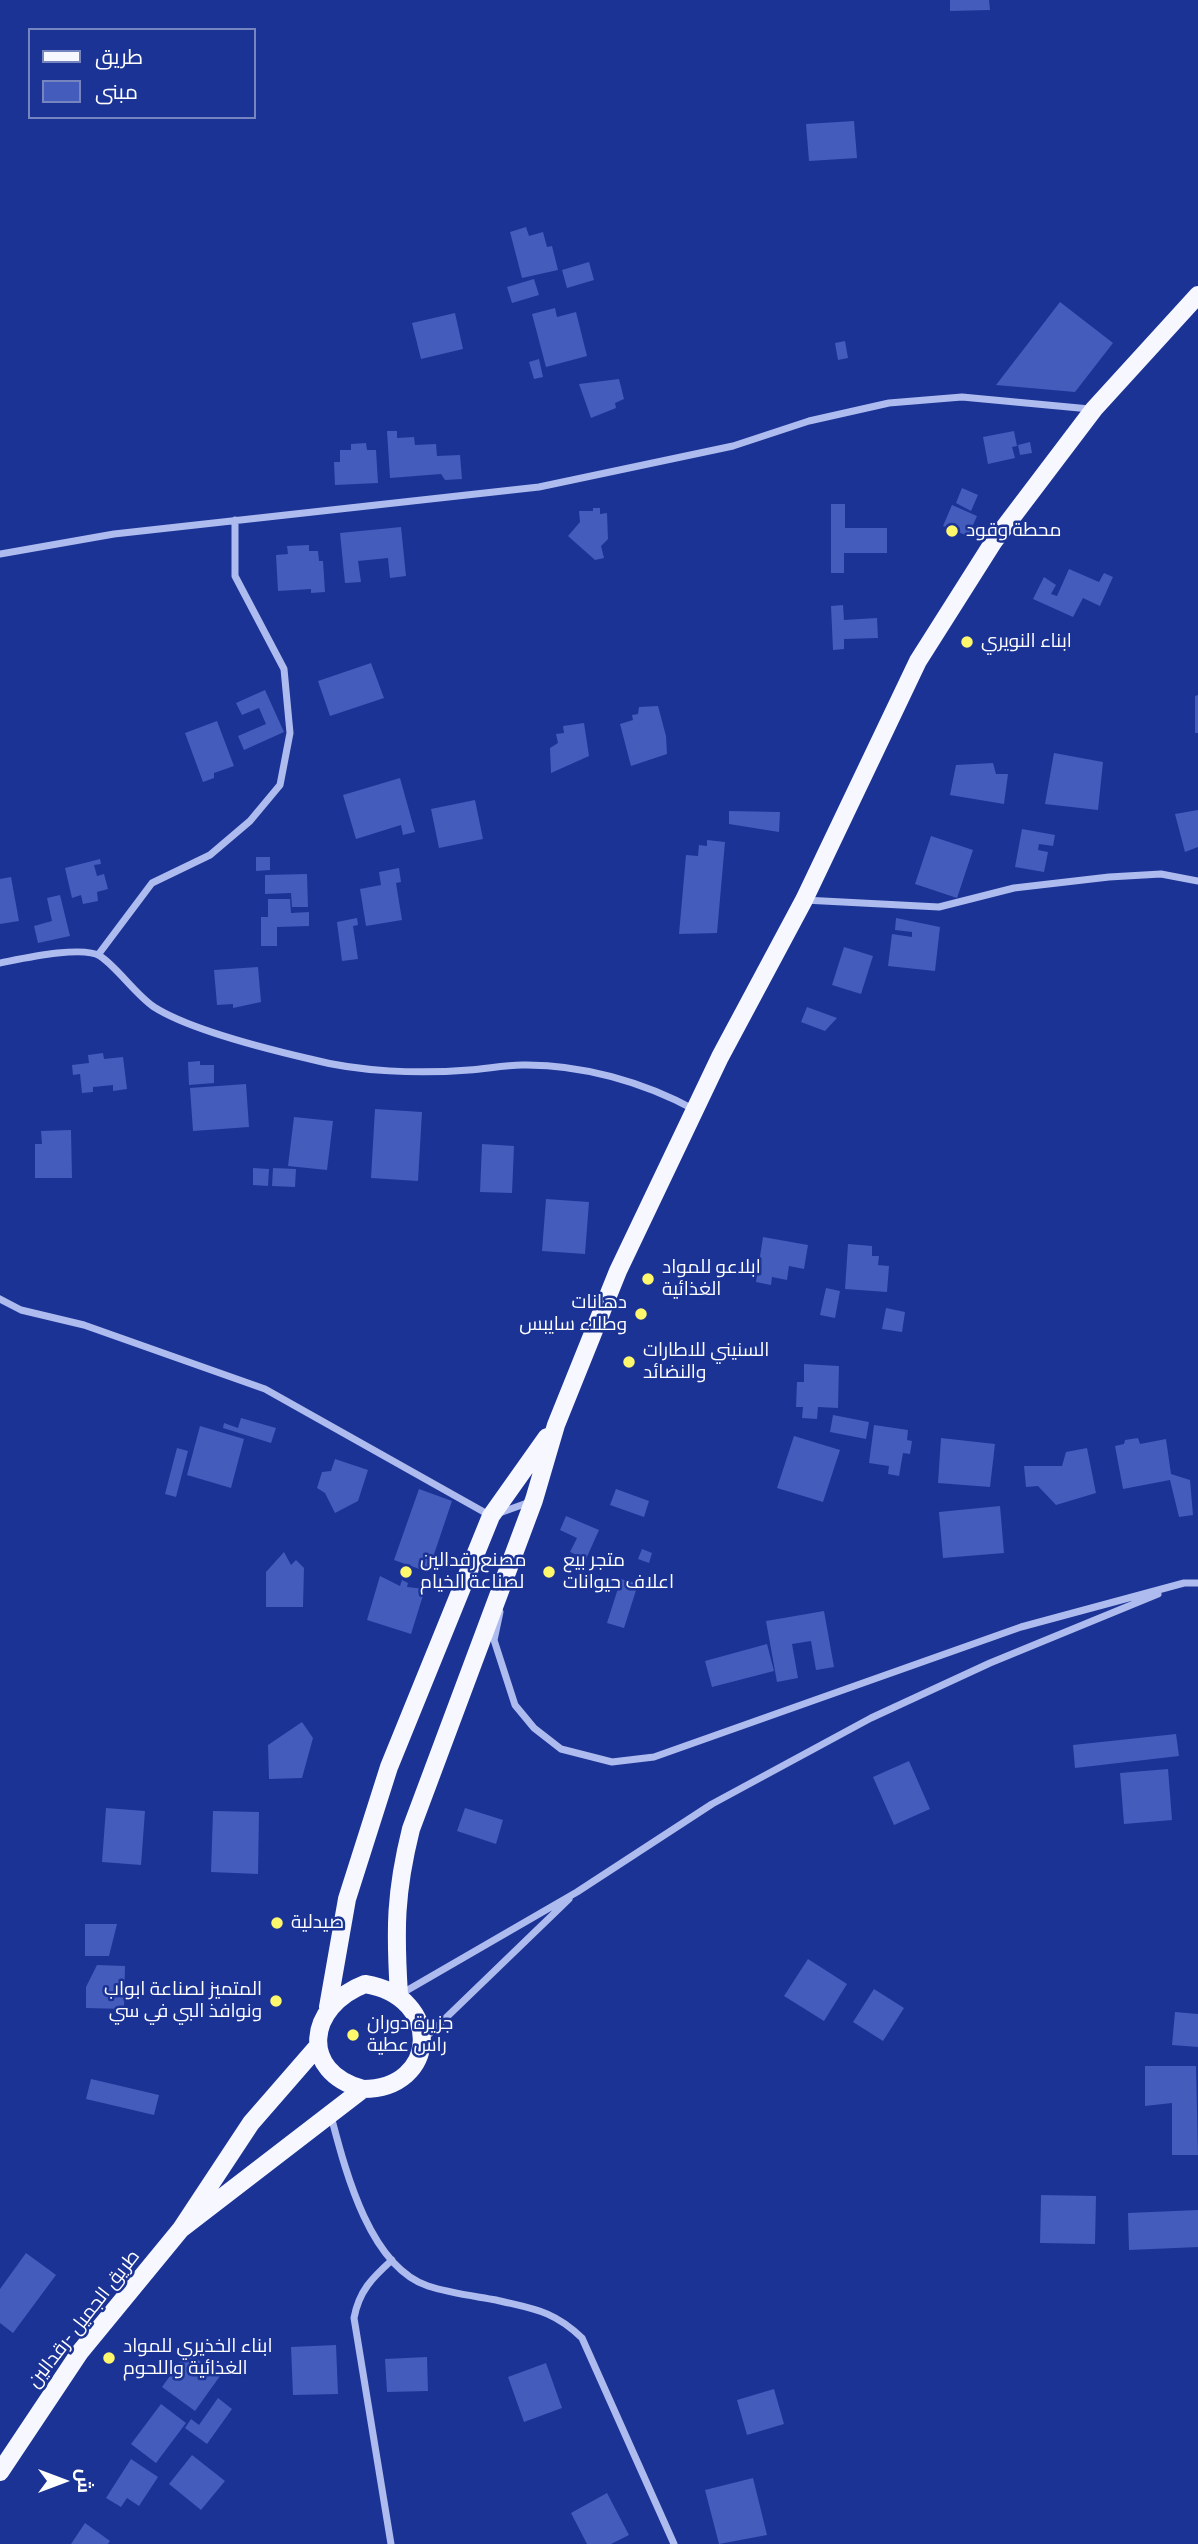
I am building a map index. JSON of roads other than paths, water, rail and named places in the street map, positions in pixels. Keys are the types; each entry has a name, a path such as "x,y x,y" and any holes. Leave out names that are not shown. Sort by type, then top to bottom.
{"main road":[{"path":"399,1995 395,1920 400,1873 411,1829 534,1500 556,1425 618,1271 720,1057 804,900 918,661 994,541 1094,409 1198,295"},
{"path":"181,2229 251,2123 318,2046 322,2020 328,2007 347,1899 389,1767 491,1516 556,1425"},
{"path":"181,2229 363,2089 391,2085 403,2078 413,2067 422,2041 417,2015 399,1995 365,1984 344,1993 328,2007"},
{"path":"318,2046 330,2071 340,2079 363,2089"},
{"name":"طريق الجميل -رقدالين","path":"0,2472 80,2352 181,2229"}],"street":[{"path":"0,554 114,534 538,487 733,446 809,421 889,403 962,397 1094,409"},
{"path":"99,955 152,883 210,855 250,821 280,785 290,733 284,669 235,576 235,520"},
{"path":"804,900 939,907 1014,888 1109,877 1161,874 1198,881"},
{"path":"0,963 60,952 99,955 154,1007 194,1025 312,1060 389,1070 466,1071 522,1065 570,1069 620,1078 669,1096 695,1111"},
{"path":"0,1299 21,1310 84,1325 265,1389 491,1516 534,1500"},
{"path":"522,1528 494,1640 514,1705 534,1728 561,1749 612,1762 654,1757 1021,1627 1184,1583 1198,1583"},
{"path":"399,1995 577,1892 712,1804 870,1718 990,1664 1184,1583"},
{"path":"422,2041 577,1892"},
{"path":"331,2115 352,2191 392,2260 410,2277 428,2286 534,2309 562,2319 582,2338 674,2544"},
{"path":"391,2544 354,2318 357,2303 367,2282 392,2260"}],"place":[{"name":"محطة وقود","path":"952,531"},
{"name":"ابناء النويري","path":"967,642"},
{"name":"ابلاعو للمواد الغذائية","path":"648,1279"},
{"name":"دهانات وطلاء سايبس","path":"641,1314"},
{"name":"السنيني للاطارات والنضائد","path":"629,1362"},
{"name":"مصنع رقدالين لصناعة الخيام","path":"406,1572"},
{"name":"متجر بيع اعلاف حيوانات","path":"549,1572"},
{"name":"صيدلية","path":"277,1923"},
{"name":"المتميز لصناعة ابواب ونوافذ البي في سي","path":"276,2001"},
{"name":"جزيرة دوران راس عطية","path":"353,2035"},
{"name":"ابناء الخذيري للمواد الغذائية واللحوم","path":"109,2358"}]}
